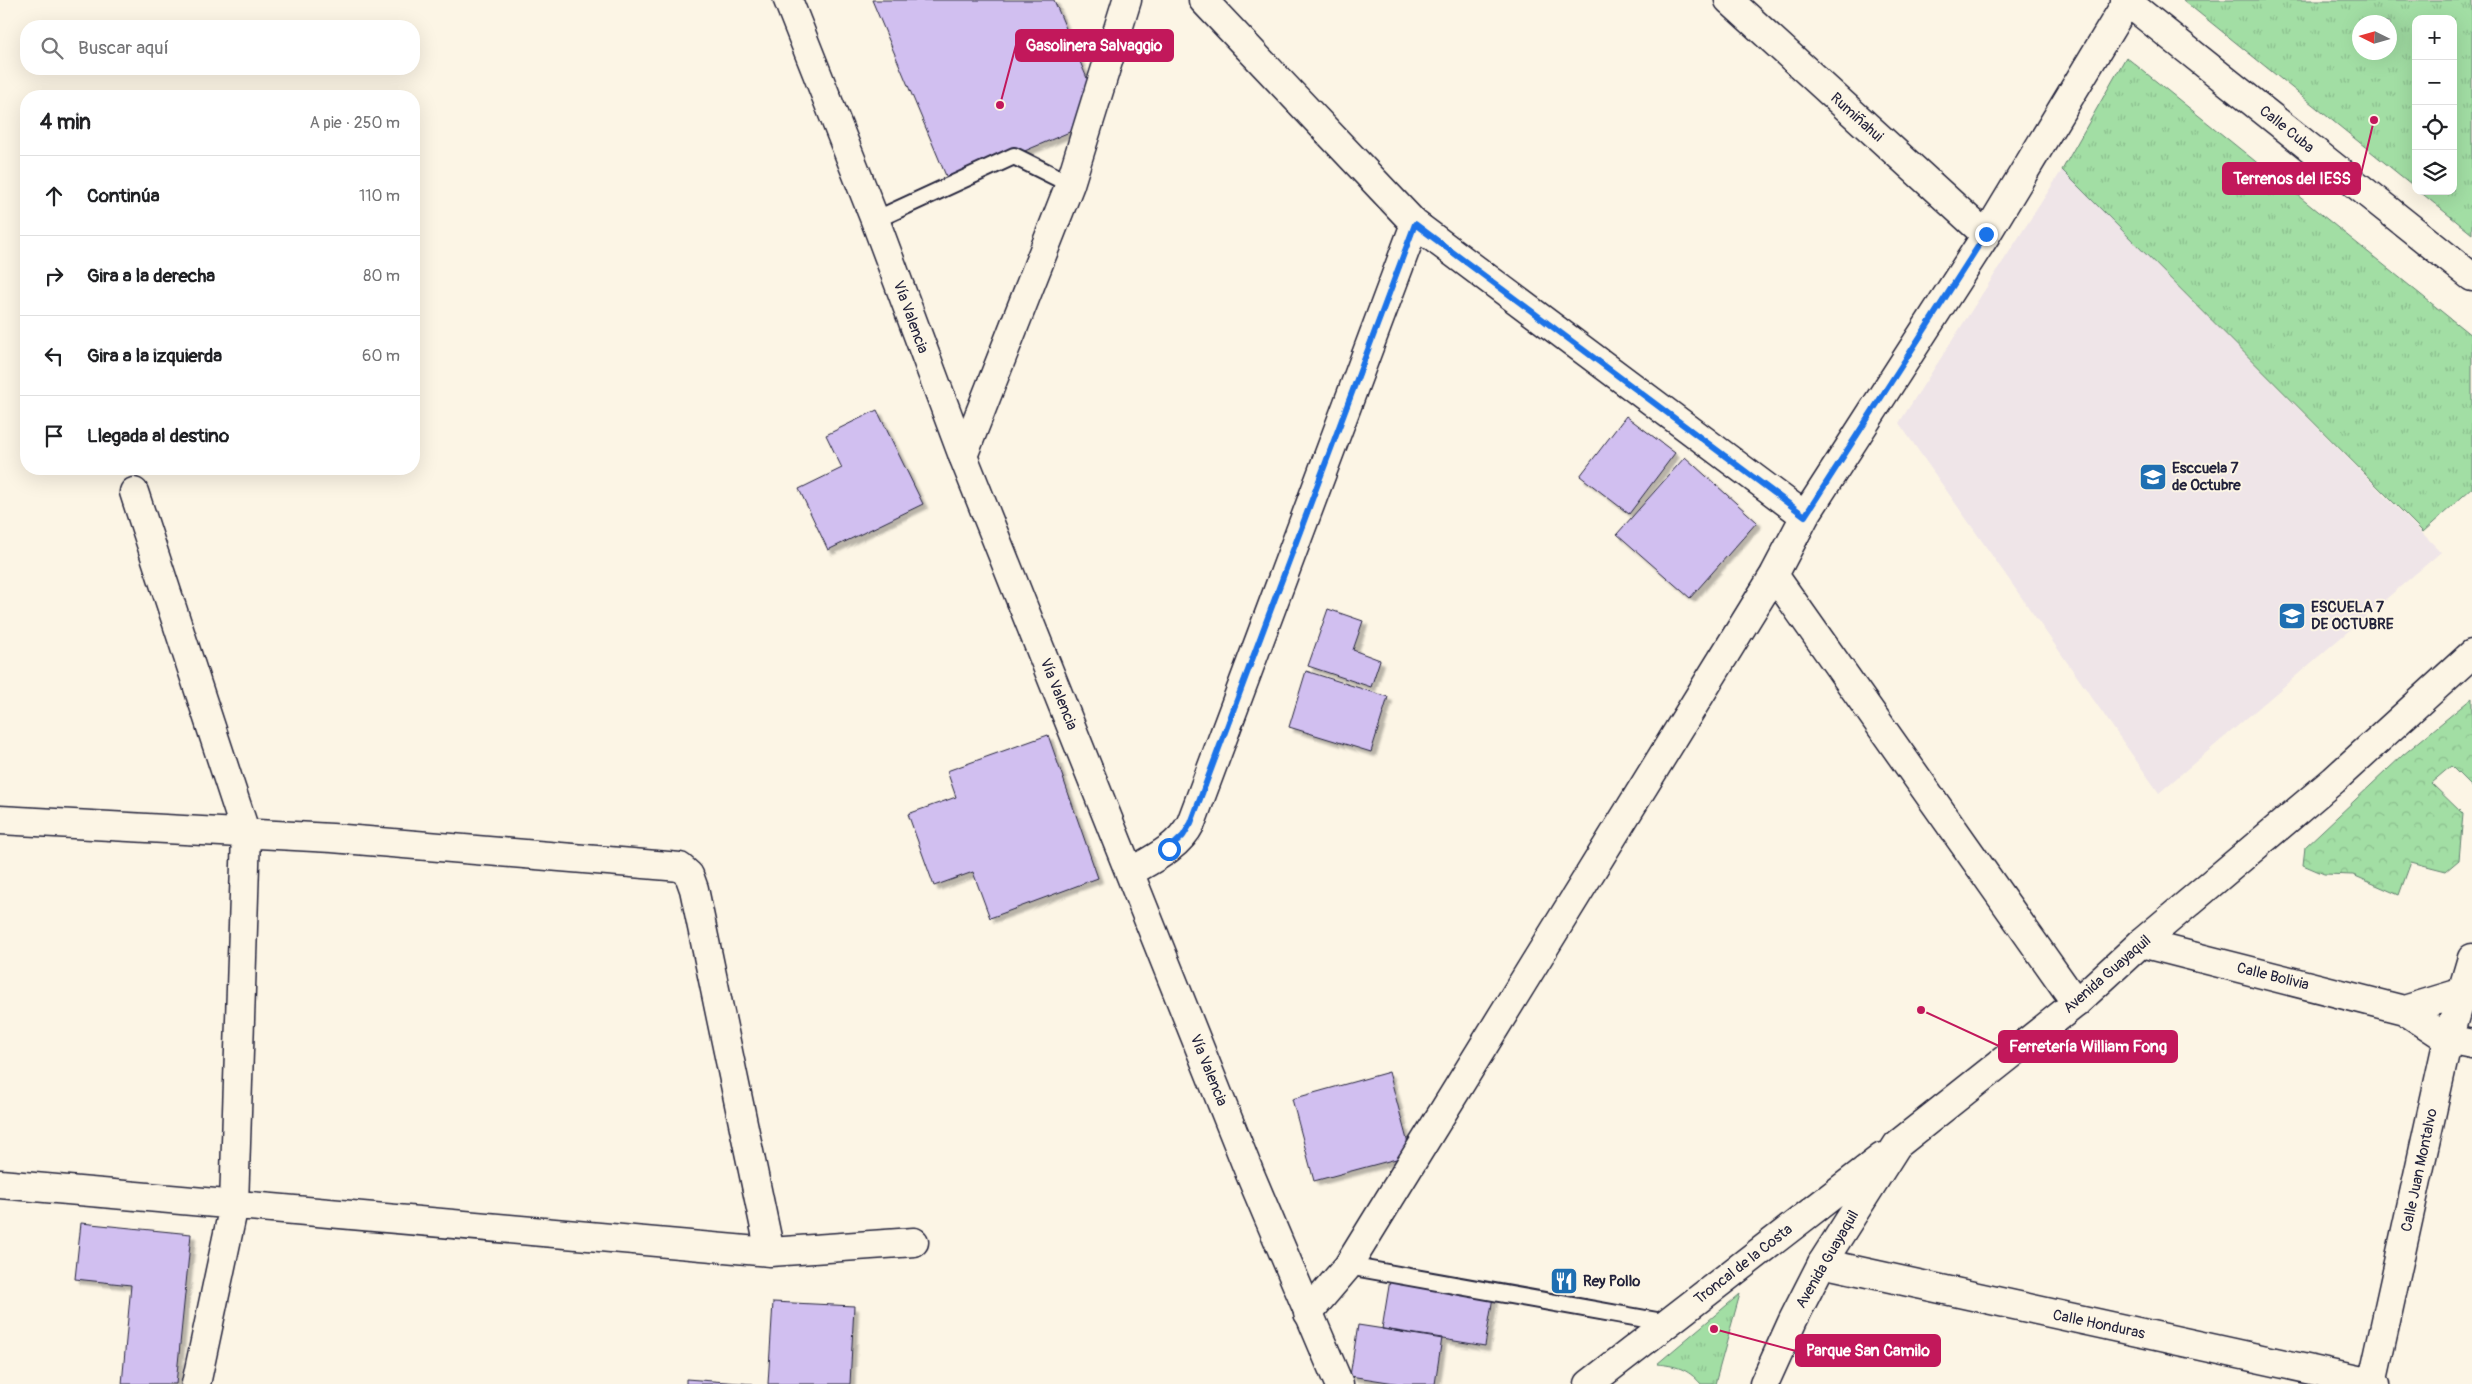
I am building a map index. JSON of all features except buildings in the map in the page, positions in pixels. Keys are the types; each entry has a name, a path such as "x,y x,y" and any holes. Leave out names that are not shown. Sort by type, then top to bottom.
{"main road":[{"name":"Vía Valencia","path":"788,0 876,220 963,456 1308,1313 1339,1384"},
{"path":"963,456 1070,184 1127,0"},
{"path":"1203,0 1415,224 1805,516"},
{"name":"Rumiñahui","path":"1729,0 1986,234"},
{"path":"1308,1313 1348,1266 1774,575 1805,516 1986,234 2127,0"},
{"name":"Calle Cuba","path":"2127,0 2472,276"},
{"path":"1130,872 1169,849 1183,836 1191,823 1415,224"},
{"path":"134,492 246,834 234,1205 196,1384"},
{"path":"1774,575 2076,1003"},
{"name":"Avenida Guayaquil","path":"1764,1384 1792,1320 1822,1263 1897,1145 2076,1003 2141,943 2334,780 2472,654"},
{"path":"0,820 342,839 680,867 689,875 694,889 770,1252"},
{"name":"Calle Bolivia","path":"2141,943 2404,1010 2460,1041"},
{"name":"Calle Juan Montalvo","path":"2373,1384 2460,1041 2472,958"},
{"path":"2404,1010 2466,994"},
{"name":"Troncal de la Costa","path":"1589,1384 1897,1145"},
{"path":"0,1184 770,1252 914,1242"},
{"name":"Calle Honduras","path":"1822,1263 2373,1384"}],"lane":[{"path":"876,220 1014,156 1070,184"},
{"path":"1348,1266 1668,1323"}],"shaded area":[{"name":"Esccuela 7 de Octubre","path":"2062,170 2441,552 2159,793 1899,423"}],"green space":[{"path":"2183,0 2472,0 2472,234 2424,195 2457,195 2457,15 2412,15 2412,185"},
{"path":"2126,57 2472,336 2472,488 2423,532 2062,170"},
{"path":"2472,698 2472,787 2451,766 2431,783 2463,814 2459,860 2446,871 2411,862 2399,895 2353,875 2324,874 2303,865 2305,847 2403,755"},
{"path":"1740,1294 1715,1384 1701,1384 1686,1371 1657,1364"}],"place":[{"name":"Gasolinera Salvaggio","path":"1000,105"},
{"name":"Terrenos del IESS","path":"2374,120"},
{"name":"Esccuela 7 de Octubre","path":"2153,477"},
{"name":"ESCUELA 7 DE OCTUBRE","path":"2292,616"},
{"name":"Ferretería William Fong","path":"1921,1010"},
{"name":"Rey Pollo","path":"1564,1281"},
{"name":"Parque San Camilo","path":"1714,1329"}],"route":[{"path":"1169,849 1183,836 1191,823 1415,224 1805,516 1986,234"}]}
